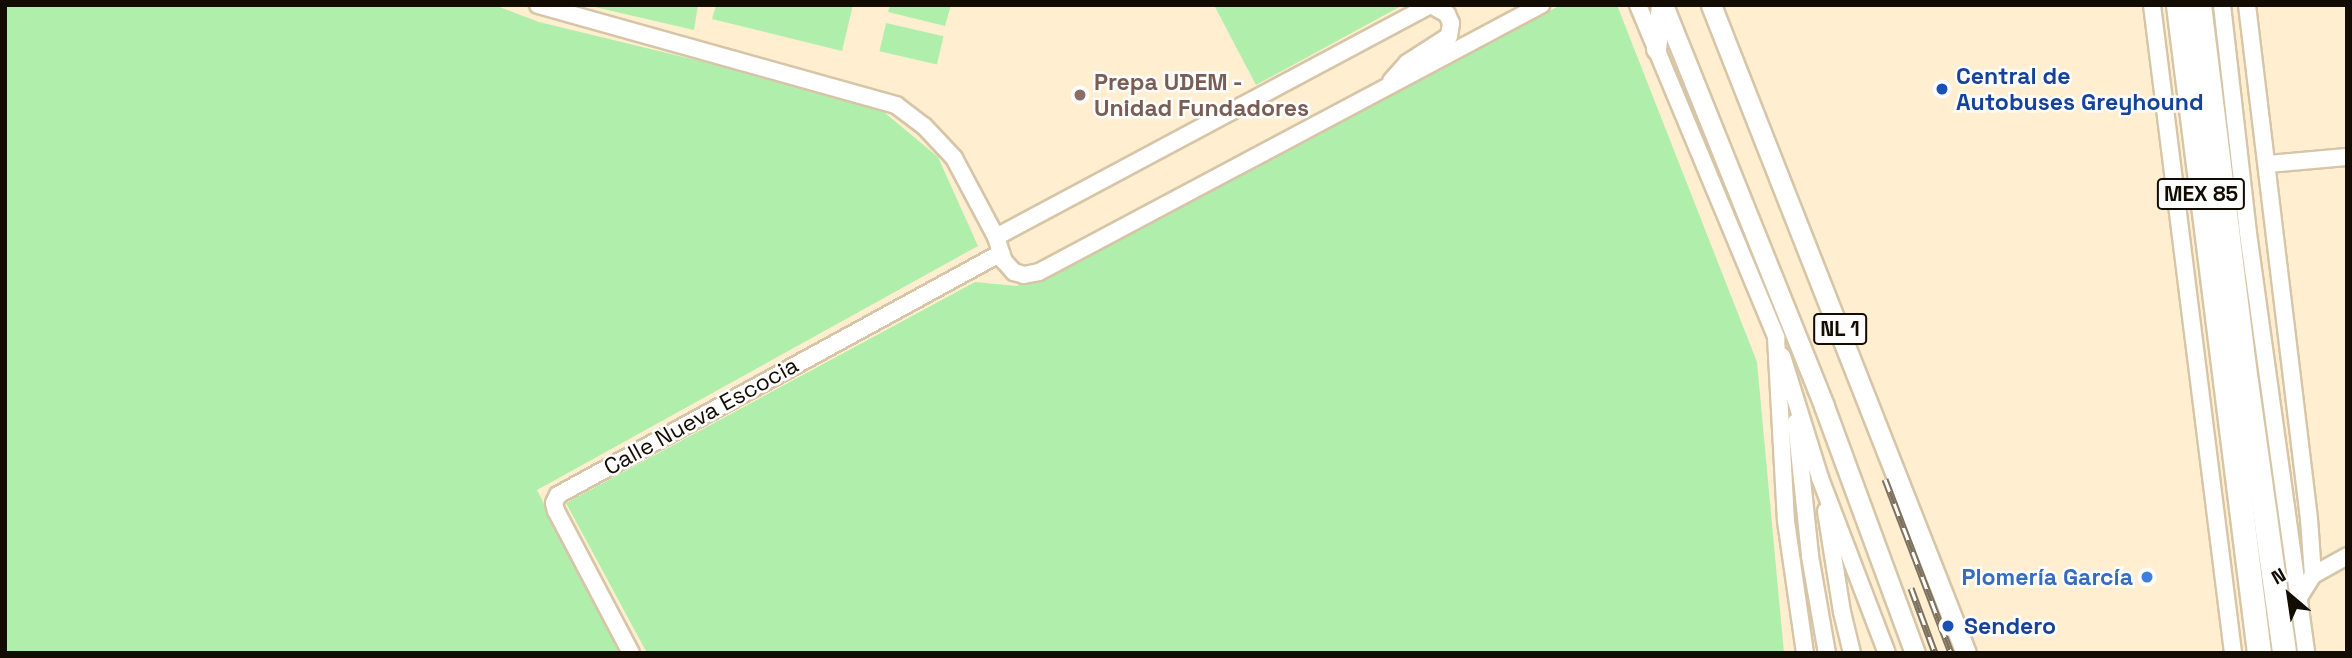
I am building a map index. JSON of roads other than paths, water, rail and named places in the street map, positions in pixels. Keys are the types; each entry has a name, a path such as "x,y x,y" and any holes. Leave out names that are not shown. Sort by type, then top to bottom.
{"highway":[{"name":"MEX 85","path":"2178,5 2235,382 2284,653"},
{"name":"MEX 85","path":"2199,5 2259,653"}],"main road":[{"path":"1656,49 1662,5"},
{"name":"NL 1","path":"1662,5 1824,406 1915,653"},
{"name":"NL 1","path":"1712,5 1966,653"},
{"name":"NL 1","path":"1929,559 1981,653"}],"street":[{"path":"538,5 896,105 925,127 954,158 1009,267 1024,275 1039,272 1541,5"},
{"path":"996,237 1430,5 1447,14 1451,23 1448,36 1407,63 1385,89"},
{"path":"1638,5 1776,337 1820,478 1887,653"},
{"path":"2152,5 2233,653"},
{"path":"2222,5 2256,288 2306,653"},
{"path":"2247,5 2299,430 2313,575"},
{"path":"2231,89 2258,88"},
{"path":"2268,164 2347,157"},
{"name":"Calle Nueva Escocia","path":"631,653 556,511 554,503 558,495 1001,253"},
{"path":"2256,288 2282,286"},
{"path":"1776,337 1786,521 1805,653"},
{"path":"1793,385 1810,556 1827,653"},
{"path":"2271,401 2299,430"},
{"path":"1820,478 1842,611 1852,653"},
{"path":"2290,546 2309,519"},
{"path":"2298,599 2313,575 2347,556"}],"railway":[{"path":"1885,479 1951,653"},
{"path":"1911,588 1935,653"}],"place":[{"name":"Central de Autobuses Greyhound","path":"1942,89"},
{"name":"Prepa UDEM - Unidad Fundadores","path":"1080,95"},
{"name":"Plomería García","path":"2147,577"},
{"name":"Sendero","path":"1948,626"}]}
